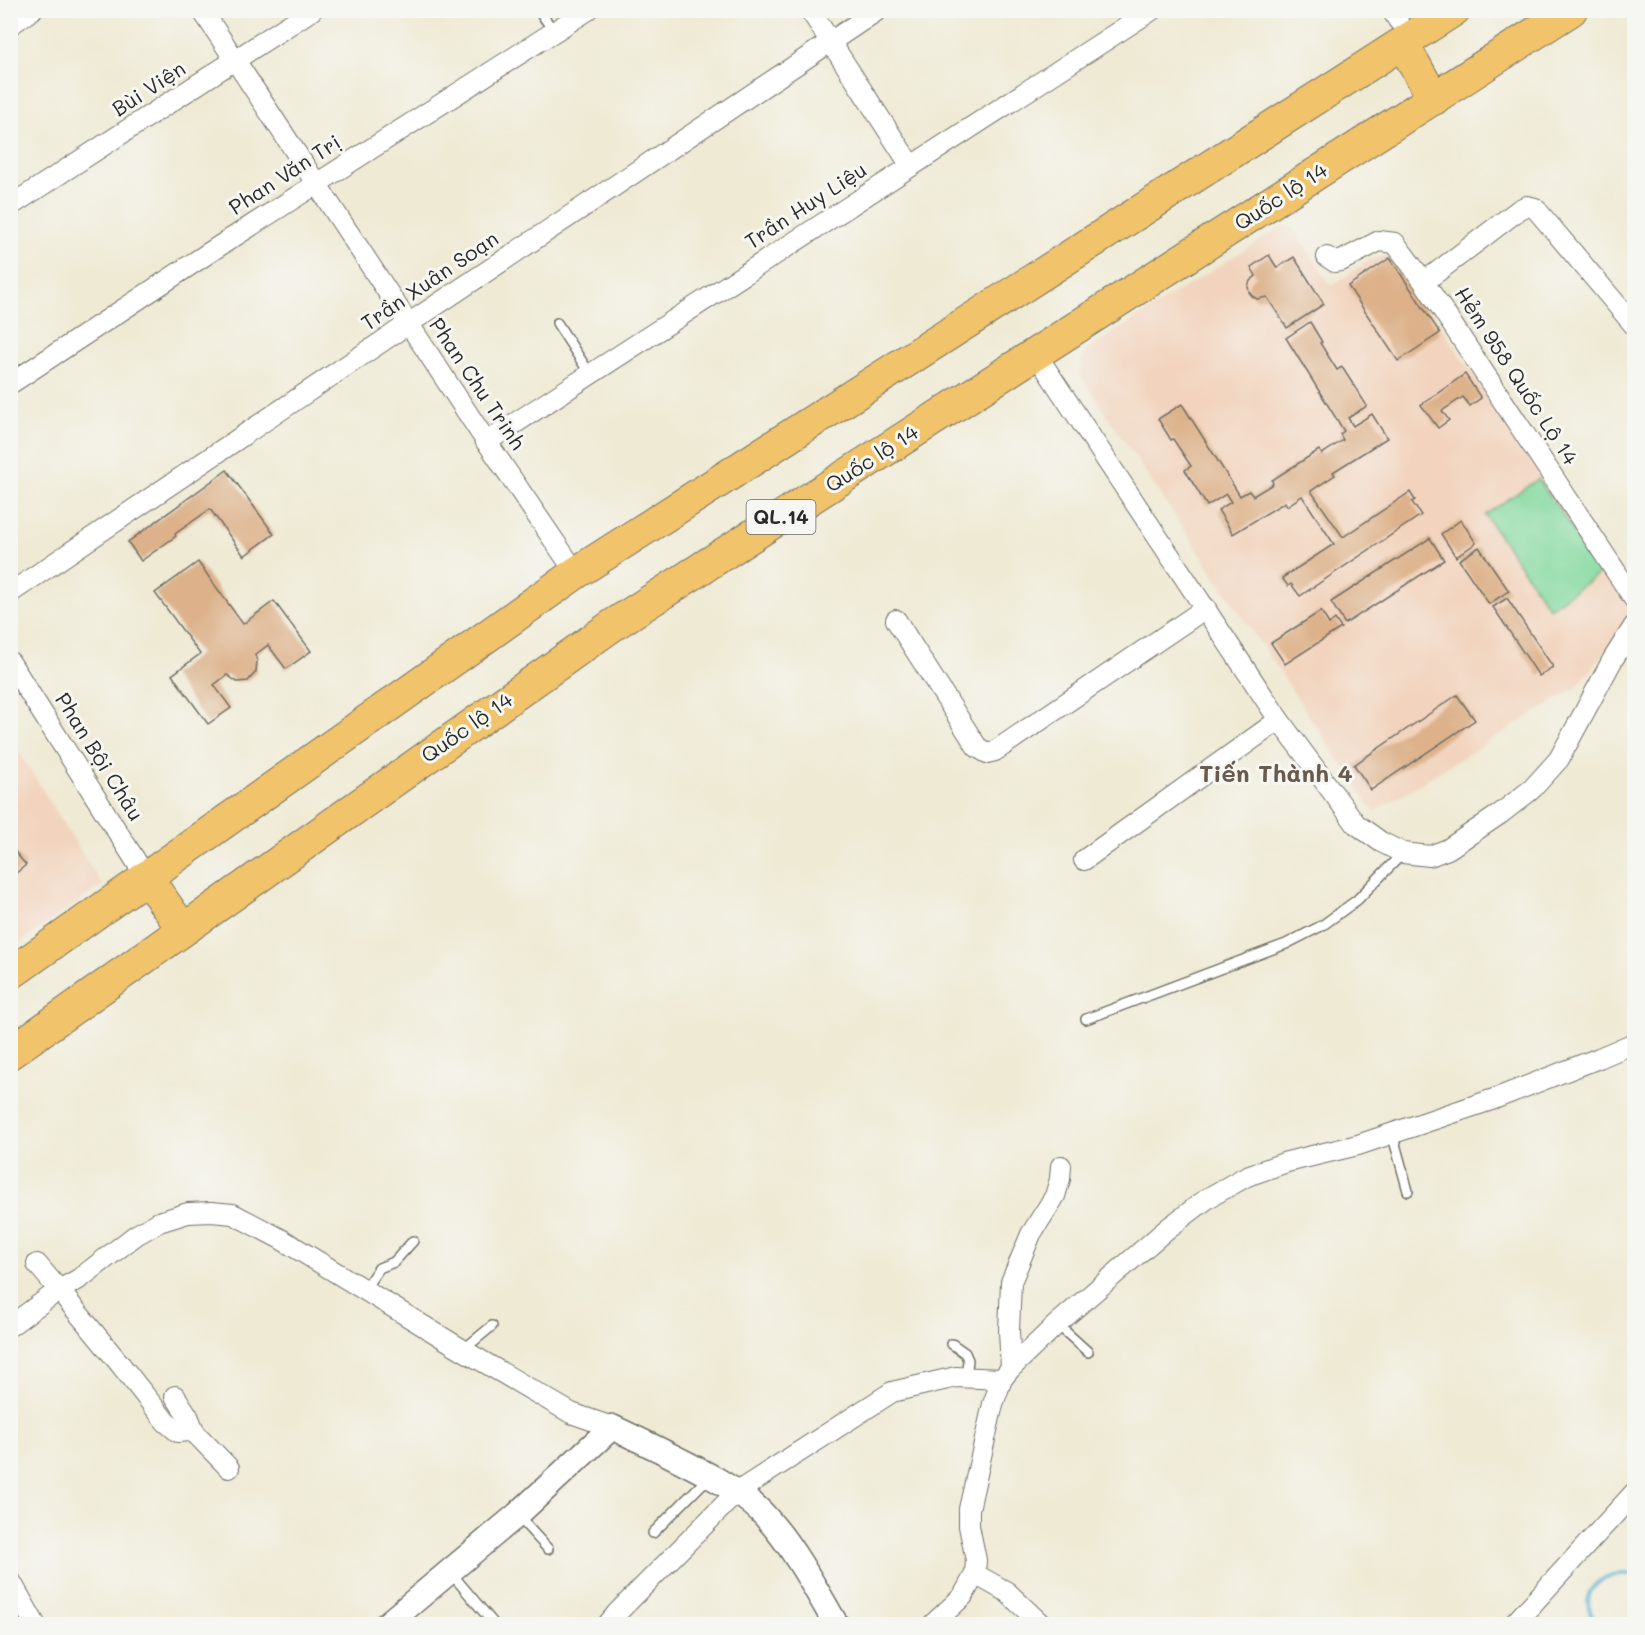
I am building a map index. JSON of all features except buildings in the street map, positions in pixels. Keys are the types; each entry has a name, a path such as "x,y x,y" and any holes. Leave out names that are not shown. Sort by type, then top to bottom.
{"highway":[{"name":"QL.14","path":"10,974 576,573 1397,25 1454,10"},
{"name":"Quốc lộ 14","path":"10,1053 614,624 1571,10"},
{"path":"1397,25 1434,99"},
{"path":"146,877 183,929"}],"street":[{"path":"11,23 32,10"},
{"name":"Phan Chu Trinh","path":"202,10 486,442 576,573"},
{"name":"Bùi Viện","path":"10,206 312,10"},
{"name":"Phan Văn Trị","path":"10,384 588,10"},
{"path":"810,10 911,166"},
{"name":"Trần Xuân Soạn","path":"10,592 878,10"},
{"name":"Trần Huy Liệu","path":"486,442 1152,10"},
{"path":"1424,282 1527,206 1535,208 1635,325"},
{"name":"Hẻm 958 Quốc Lộ 14","path":"1328,257 1341,261 1379,241 1395,243 1424,282 1635,599"},
{"path":"1036,354 1279,720 1356,824 1381,842 1403,853 1430,856 1448,849 1532,789 1559,759 1612,659 1635,626"},
{"path":"896,620 977,747 987,753 995,751 1206,608"},
{"name":"Phan Bội Châu","path":"10,662 146,877"},
{"path":"1084,860 1279,720"},
{"path":"933,1624 963,1596 975,1574 976,1560 969,1526 969,1509 993,1404 1007,1374 1057,1324 1167,1229 1208,1198 1247,1176 1287,1162 1358,1144 1494,1099 1635,1042"},
{"path":"1007,1374 1011,1282 1031,1234 1055,1196 1061,1166"},
{"path":"10,1326 59,1290 79,1279 136,1235 152,1226 188,1213 233,1214 281,1239 571,1413 612,1427 687,1463 737,1492 765,1515 786,1542 836,1624"},
{"path":"37,1264 165,1422 178,1432 195,1433"},
{"path":"608,1624 737,1492 892,1392 956,1377 1007,1374"},
{"path":"175,1396 188,1416 195,1433 229,1468"},
{"path":"387,1624 517,1515 612,1427"},
{"path":"1514,1624 1635,1493"},
{"path":"975,1574 1007,1592 1041,1624"},
{"path":"10,1580 35,1624"}],"lane":[{"path":"539,10 554,32"},
{"path":"557,323 590,374"},
{"path":"1086,1019 1286,944 1323,925 1357,900 1403,853"},
{"path":"1392,1133 1408,1191"},
{"path":"364,1290 380,1268 394,1262 413,1241"},
{"path":"1057,1324 1088,1352"},
{"path":"463,1350 492,1326"},
{"path":"952,1344 966,1353 968,1360 966,1377"},
{"path":"653,1533 709,1476"},
{"path":"517,1515 548,1549"},
{"path":"450,1571 494,1624"}],"shaded area":[{"path":"1286,224 1294,229 1331,286 1370,260 1386,256 1396,260 1634,613 1577,687 1374,812 1079,374 1085,350"},
{"path":"10,738 102,885 11,949 10,949"}],"green space":[{"path":"1538,479 1602,572 1549,608 1485,515"}],"waterway":[{"path":"1595,1624 1588,1601 1593,1587 1613,1575 1634,1575"}],"district":[{"name":"Tiến Thành 4","path":"1276,774"}]}
